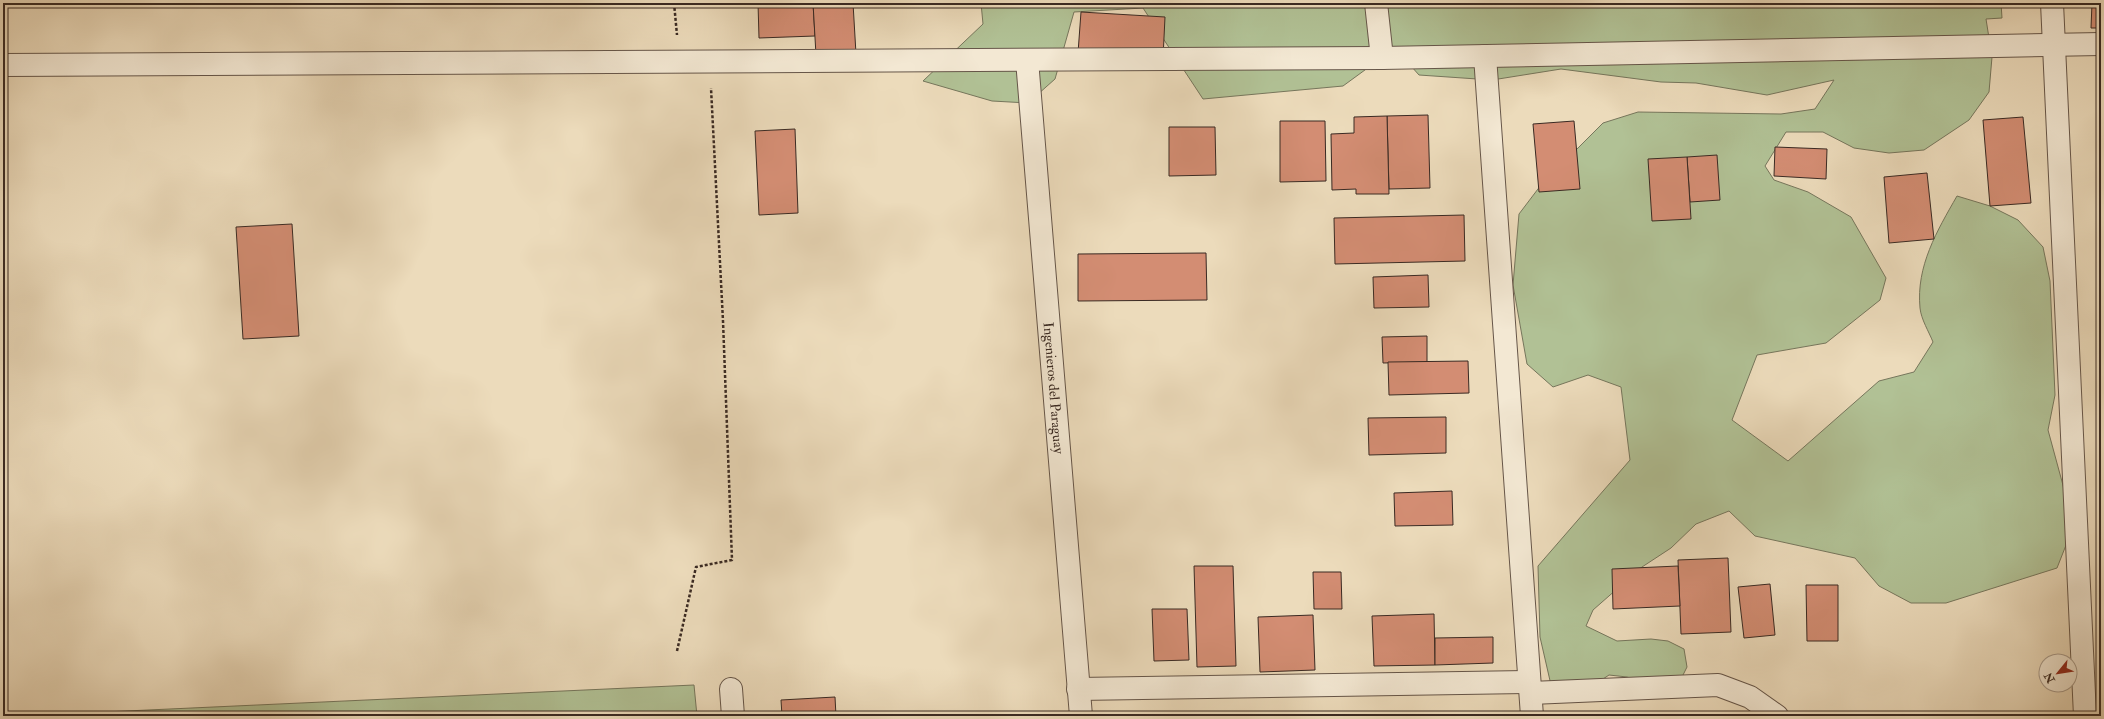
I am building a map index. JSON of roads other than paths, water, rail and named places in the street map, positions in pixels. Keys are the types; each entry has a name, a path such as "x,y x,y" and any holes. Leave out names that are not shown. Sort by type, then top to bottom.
{"street":[{"path":"1376,3 1382,58"},
{"path":"2052,3 2084,716"},
{"path":"3,65 1382,58 2101,44"},
{"path":"1485,56 1532,716"},
{"name":"Ingenieros del Paraguay","path":"1027,60 1080,716"},
{"path":"1078,689 1718,685 1750,697 1777,716"},
{"path":"731,689 733,716"}]}
